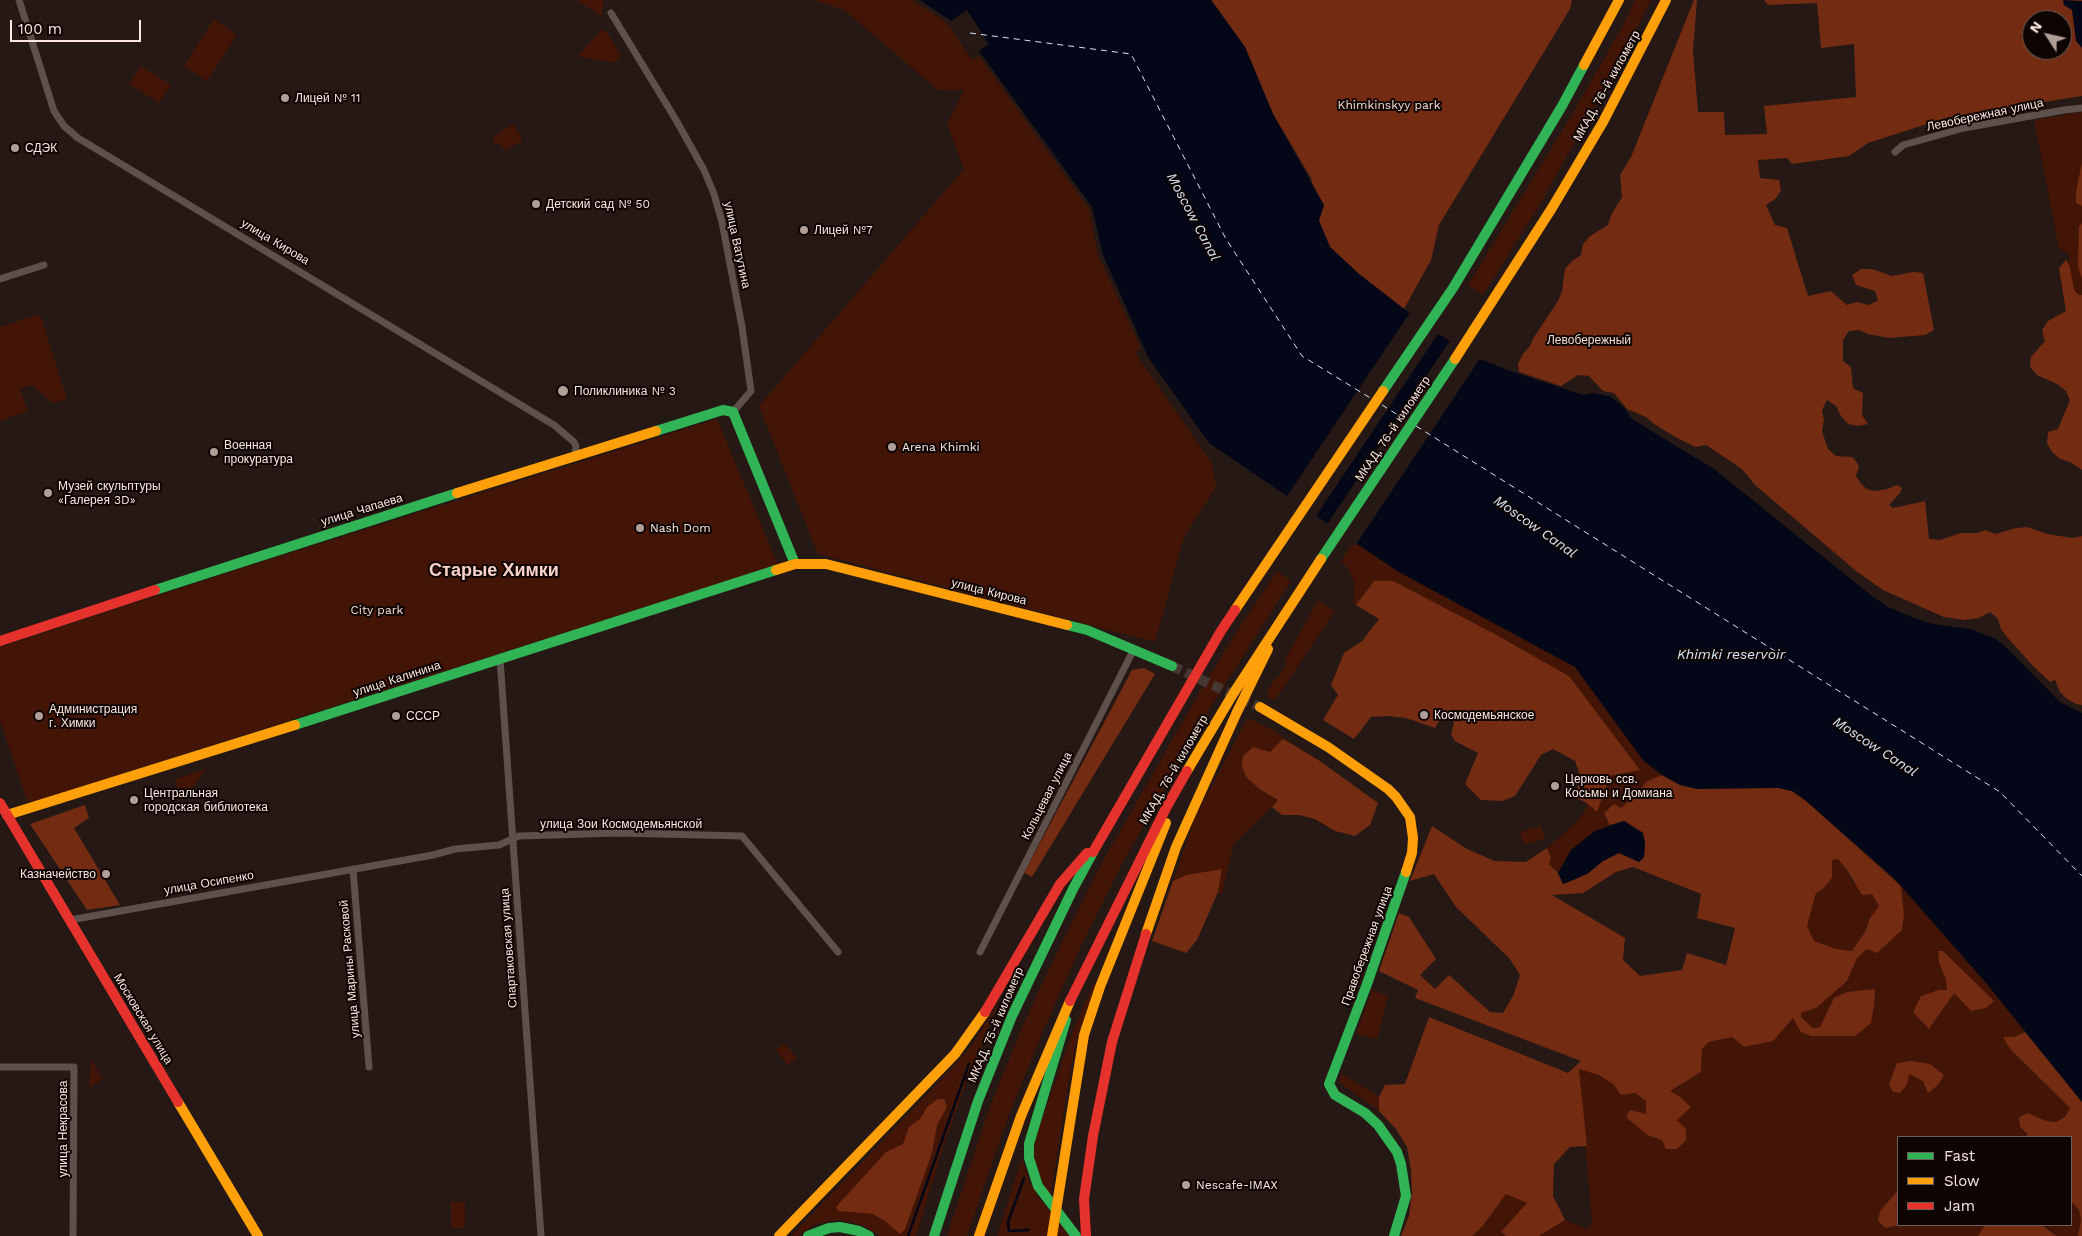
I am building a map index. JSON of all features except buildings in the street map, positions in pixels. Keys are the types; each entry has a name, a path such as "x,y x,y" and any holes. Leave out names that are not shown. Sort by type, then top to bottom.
{"main road":[{"path":"779,1236 956,1054 992,1003 1060,884 1103,834 1222,631 1453,288 1562,106 1619,0"},
{"name":"МКАД, 76-й километр","path":"1078,982 1134,867 1191,763 1287,610 1487,311 1552,208 1603,122 1666,0"},
{"name":"улица Чапаева","path":"0,641 337,530 715,412 723,410 733,412"},
{"path":"733,412 795,564"},
{"name":"улица Кирова","path":"795,564 826,564 1087,630 1172,666"},
{"name":"улица Калинина","path":"3,808 500,659 795,564"},
{"path":"1086,1236 1084,1199 1088,1166 1112,1042 1153,909 1176,847 1207,776 1287,610"},
{"name":"Правобережная улица","path":"1260,706 1328,747 1388,789 1396,797 1410,818 1413,838 1412,853 1367,984 1329,1084 1335,1095 1365,1113 1378,1125 1397,1152 1403,1172 1406,1196 1394,1236"},
{"path":"1052,1236 1084,1035 1100,987 1191,763"},
{"name":"Московская улица","path":"3,808 258,1236"},
{"name":"МКАД, 75-й километр","path":"934,1236 978,1101 1012,1016 1073,889 1103,834"},
{"path":"979,1236 1021,1116 1078,982"},
{"path":"1076,1236 1038,1186 1029,1158 1029,1144 1078,982"},
{"path":"808,1236 830,1228 840,1227 859,1231 869,1236"}],"street":[{"name":"улица Кирова","path":"19,0 54,111 64,126 78,138 554,425 574,442 576,446 575,456"},
{"name":"улица Ватутина","path":"611,13 681,128 704,170 720,213 742,327 751,391 733,412"},
{"name":"Левобережная улица","path":"1895,152 1903,145 1964,128 2082,108"},
{"path":"0,279 44,265"},
{"name":"Кольцевая улица","path":"980,952 1134,649"},
{"name":"Спартаковская улица","path":"500,659 541,1236"},
{"name":"улица Зои Космодемьянской","path":"353,869 433,855 455,849 500,845 519,836 619,833 742,836 838,952"},
{"name":"улица Осипенко","path":"70,920 353,869"},
{"name":"улица Марины Расковой","path":"353,869 369,1067"},
{"name":"улица Некрасова","path":"0,1067 74,1067 74,1236"}],"green space":[{"path":"577,0 604,0 601,16"},
{"path":"814,0 912,0 947,23 972,60 979,56 1089,209 1098,255 1140,346 1136,354 1212,463 1216,487 1184,537 1155,642 818,554 759,406 964,169 947,124 964,90 938,90 844,10"},
{"name":"Khimkinskyy park","path":"1211,0 1572,0 1570,9 1439,225 1431,260 1404,309 1359,274 1330,247 1319,221 1311,178 1273,114 1245,47"},
{"path":"1635,0 1651,0 1542,201 1483,295 1468,285 1576,108 1622,27"},
{"name":"Левобережный","path":"1694,0 1697,0 1693,51 1698,112 1724,112 1725,135 1767,134 1764,106 1856,97 1854,44 1821,48 1817,3 1768,5 1764,0 2082,0 2082,96 1949,117 1868,143 1849,156 1792,164 1787,158 1758,160 1760,178 1779,180 1781,191 1775,199 1766,205 1775,225 1787,228 1808,296 1831,291 1847,305 1857,302 1868,305 1878,301 1875,291 1856,285 1852,275 1861,269 1872,269 1892,276 1913,272 1923,273 1934,330 1925,335 1889,338 1868,334 1859,330 1849,331 1843,340 1843,361 1851,367 1853,388 1863,393 1862,415 1868,424 1858,426 1848,424 1836,406 1827,400 1822,410 1824,420 1822,431 1828,449 1836,456 1852,457 1856,461 1859,466 1856,476 1867,489 1874,491 1897,485 1902,488 1889,505 1893,508 1925,501 1929,539 1940,540 1961,533 1977,533 1985,530 1995,534 2027,527 2047,534 2072,538 2082,536 2082,705 2067,699 2060,692 2055,680 2050,682 2033,666 2007,637 2001,629 1998,619 1990,612 1979,618 1965,620 1944,617 1883,590 1856,571 1755,485 1742,469 1706,445 1696,447 1677,438 1646,417 1627,409 1614,393 1603,391 1589,376 1578,375 1561,386 1519,372 1518,364 1523,354 1558,301 1562,291 1565,269 1581,255 1583,244 1590,236 1608,225 1611,215 1622,197 1620,175 1631,157"},
{"path":"214,19 237,35 207,81 184,66"},
{"path":"602,29 607,32 621,55 616,62 578,56"},
{"path":"141,66 171,85 159,103 129,84"},
{"path":"2082,112 2082,380 2062,269 2069,260 2069,254 2059,248 2034,120"},
{"path":"513,124 523,140 505,151 499,143 495,145 492,140"},
{"path":"2082,162 2082,206 2076,203 2076,192"},
{"path":"2082,223 2082,279 2078,266 2079,226"},
{"path":"2066,260 2070,267 2074,290 2079,295 2082,295 2082,470 2070,462 2060,459 2052,452 2047,443 2048,432 2058,429 2070,400 2066,391 2057,384 2037,375 2030,367 2031,357 2045,341 2042,330 2048,321 2066,311 2059,268"},
{"path":"40,314 67,399 53,403 32,385 20,389 28,411 0,421 0,327"},
{"name":"City park","path":"717,419 778,565 36,801 28,801 26,798 0,721 0,647 230,572"},
{"path":"1353,542 1399,572 1575,667 1643,760 1662,775 1647,781 1635,796 1621,808 1614,804 1604,813 1610,825 1595,831 1571,850 1558,873 1549,864 1551,858 1547,848 1577,822 1586,809 1587,803 1597,812 1610,776 1640,770 1568,676 1374,581 1356,605 1352,602 1354,582 1348,568 1341,561"},
{"path":"1277,571 1291,581 1208,711 1122,864 1080,948 1043,1031 1008,1117 967,1236 947,1236 989,1109 1023,1025 1063,940 1099,868 1194,702 1232,639"},
{"path":"1374,581 1393,581 1491,632 1569,676 1640,770 1610,776 1597,812 1587,803 1574,797 1581,778 1575,761 1553,749 1541,755 1515,796 1502,801 1481,800 1465,784 1478,753 1455,741 1451,735 1454,722 1450,718 1441,718 1435,728 1406,718 1371,717 1354,739 1323,720 1338,695 1331,685 1344,653 1362,641 1379,619 1356,605"},
{"path":"1318,600 1335,611 1275,700 1266,696 1270,692 1268,690 1276,677 1278,678 1287,663 1284,661"},
{"path":"1144,668 1155,674 1032,877 1024,873 1132,670"},
{"path":"1248,718 1269,728 1320,761 1283,739 1261,790 1279,800 1233,845 1222,894 1218,892 1222,870 1173,881 1196,815"},
{"path":"1283,739 1320,761 1378,803 1370,825 1355,836 1335,831 1315,819 1299,815 1282,815 1272,807 1278,800 1261,790 1247,778 1242,767 1243,756 1253,747 1270,752"},
{"path":"206,769 182,801 175,779"},
{"path":"1662,775 1680,785 1779,788 1792,791 1805,800 1901,886 1904,915 1902,930 1877,953 1867,949 1857,958 1847,981 1816,1008 1801,1013 1801,1017 1813,1028 1820,1027 1834,998 1847,992 1875,989 1871,1023 1855,1036 1811,1036 1801,1032 1793,1018 1773,1041 1744,1047 1732,1037 1709,1042 1702,1049 1701,1072 1670,1091 1691,1107 1677,1120 1686,1129 1686,1140 1677,1149 1666,1149 1662,1140 1647,1135 1626,1117 1630,1110 1646,1114 1646,1101 1635,1093 1621,1095 1613,1084 1599,1075 1579,1069 1587,1146 1570,1147 1554,1164 1553,1196 1565,1220 1539,1236 1506,1236 1501,1232 1527,1203 1506,1194 1482,1227 1472,1236 1401,1236 1409,1216 1412,1192 1411,1170 1407,1147 1396,1129 1379,1111 1379,1097 1385,1085 1405,1084 1429,1017 1568,1073 1581,1061 1415,998 1418,990 1379,971 1399,913 1409,917 1436,959 1420,975 1435,989 1449,975 1490,1012 1503,1013 1513,996 1520,975 1509,958 1456,907 1434,874 1410,881 1432,826 1467,849 1495,861 1526,862 1547,848 1551,858 1549,864 1558,873 1564,884 1587,874 1603,861 1619,853 1639,862 1644,857 1645,843 1643,833 1624,821 1610,825 1604,813 1614,804 1621,808 1635,796 1647,781","holes":["1838,859 1862,895 1872,894 1879,906 1870,918 1866,930 1852,951 1836,949 1814,941 1807,926 1816,893 1823,889 1832,878 1832,860","1633,867 1701,894 1697,918 1735,928 1726,965 1687,953 1682,970 1640,976 1623,960 1625,938 1552,895 1583,893 1616,872"]},
{"path":"85,805 89,818 74,828 120,905 87,910 30,824"},
{"path":"1541,826 1545,839 1524,845 1520,832"},
{"path":"1838,859 1847,870 1852,882 1872,894 1880,907 1870,918 1866,930 1852,951 1836,949 1814,942 1807,926 1816,893 1823,889 1832,878 1832,860"},
{"path":"1222,869 1218,892 1197,940 1186,953 1152,941 1173,881 1187,875"},
{"path":"1901,886 1987,984 2025,1032 2014,1037 2010,1049 2070,1108 2065,1117 2056,1122 2046,1121 2028,1113 2028,1134 2026,1136 1897,1136 1897,1191 1880,1211 1886,1228 1897,1225 1984,1226 1978,1236 1539,1236 1565,1220 1586,1229 1592,1224 1579,1069 1599,1074 1613,1084 1621,1095 1635,1093 1646,1101 1647,1114 1626,1117 1647,1135 1662,1140 1676,1120 1669,1091 1701,1072 1702,1049 1709,1042 1732,1037 1744,1047 1772,1041 1793,1018 1811,1036 1874,1005 1874,989 1834,998 1821,1027 1813,1028 1801,1017 1801,1013 1816,1008 1847,981 1857,958 1867,949 1877,953 1903,903","holes":["1938,951 1954,992 1929,1029 1947,991 1946,979 1939,963"]},
{"path":"1938,951 1943,951 1994,1001 1986,1008 1971,1011 1954,993 1929,1029 1913,1012 1921,996 1939,990 1947,990 1946,980 1939,963"},
{"path":"1094,982 1096,983 1077,1039 1070,1073 1050,1200 1040,1184 1033,1153 1036,1137 1072,1033"},
{"path":"1372,990 1388,996 1377,1039 1356,1034"},
{"path":"1000,1000 967,1080 944,1145 916,1236 880,1236 866,1227 837,1220 814,1225 798,1236 791,1236 956,1064 972,1045"},
{"path":"2025,1032 2082,1102 2082,1236 2078,1236 2081,1220 2079,1210 2072,1202 2072,1136 2026,1136 2028,1134 2020,1127 2019,1117 2028,1113 2046,1121 2056,1122 2065,1117 2070,1108 2010,1049 2003,1037 2014,1037"},
{"path":"784,1043 797,1058 788,1065 776,1050"},
{"path":"91,1059 103,1079 89,1088"},
{"path":"1911,1061 1930,1064 1944,1075 1938,1085 1928,1093 1923,1081 1909,1074 1907,1085 1900,1093 1893,1092 1889,1085 1897,1063"},
{"path":"1341,1073 1379,1097 1379,1111 1340,1083"},
{"path":"938,1099 944,1099 947,1107 937,1125 932,1153 905,1229 900,1234 885,1221 873,1214 838,1211 836,1207 886,1152 903,1144 909,1127 920,1119 927,1107"},
{"path":"1022,1158 1029,1181 1038,1196 1070,1236 997,1236"},
{"path":"1897,1191 1897,1225 1886,1228 1878,1221 1880,1211"},
{"path":"1506,1194 1527,1203 1502,1233 1506,1236 1472,1236 1482,1227"},
{"path":"451,1202 465,1202 465,1228 451,1228"},
{"path":"2072,1202 2079,1210 2081,1220 2078,1236 2057,1236 2054,1232 2042,1226 2072,1226"},
{"path":"1984,1226 2042,1226 2057,1236 1978,1236"}],"water":[{"name":"Khimki reservoir","path":"920,0 1211,0 1245,47 1273,114 1324,205 1319,221 1330,247 1359,274 1426,326 1475,357 1513,372 1583,395 1594,393 1609,396 1624,407 1632,419 1714,469 1888,607 1933,624 1970,629 1996,639 2060,702 2082,713 2082,1102 1987,984 1893,877 1805,800 1792,791 1779,788 1697,789 1680,785 1662,775 1643,760 1575,667 1399,572 1209,443 1148,357 1103,255 1092,207 979,51 973,55 951,21"},
{"path":"2063,0 2082,1 2082,48 2076,41 2072,10 2064,5"},
{"path":"1624,821 1643,833 1645,843 1644,857 1639,862 1619,853 1603,861 1587,874 1563,884 1558,873 1571,850 1595,831"}],"pier":[{"path":"967,10 989,44 973,55 951,21"},
{"path":"1411,311 1440,331 1314,519 1285,499"},
{"path":"1451,339 1481,357 1355,546 1326,526"}],"waterway":[{"path":"908,1236 969,1064"},
{"path":"1024,1178 1008,1222 1009,1231 1029,1230"}],"ferry route":[{"path":"970,33 1131,54 1226,239 1302,356 1372,399"},
{"path":"1382,405 1406,420"},
{"path":"1416,426 2000,792 2082,876"}],"tunnel":[{"path":"1172,666 1260,707"}],"traffic: fast":[{"path":"1383,391 1453,288 1562,106 1584,65"},
{"path":"1321,559 1455,359"},
{"path":"656,431 723,410 733,412 795,564"},
{"path":"155,590 457,493"},
{"path":"295,725 776,570"},
{"path":"1067,625 1087,630 1172,666"},
{"path":"934,1236 978,1101 1012,1016 1073,889 1093,852"},
{"path":"1394,1236 1406,1196 1401,1164 1397,1152 1378,1125 1365,1113 1335,1095 1329,1084 1367,984 1406,872"},
{"path":"1066,1020 1029,1144 1029,1158 1038,1186 1076,1236"},
{"path":"808,1236 829,1228 840,1227 859,1231 869,1236"}],"traffic: slow":[{"path":"1584,65 1619,0"},
{"path":"1455,359 1552,208 1603,122 1666,0"},
{"path":"1235,610 1383,391"},
{"path":"457,493 656,431"},
{"path":"1187,771 1233,694 1321,559"},
{"path":"776,570 795,564 826,564 1067,625"},
{"path":"1146,934 1176,847 1237,712 1268,649"},
{"path":"1260,707 1328,747 1388,789 1396,797 1410,817 1413,838 1412,853 1406,872"},
{"path":"7,815 295,725"},
{"path":"1052,1236 1084,1035 1100,987 1166,823"},
{"path":"979,1236 1021,1116 1070,1001"},
{"path":"779,1236 955,1054 985,1012"},
{"path":"178,1102 258,1236"}],"traffic: jam":[{"path":"0,641 155,590"},
{"path":"1093,852 1235,610"},
{"path":"1070,1001 1166,808 1187,771"},
{"path":"0,803 178,1102"},
{"path":"985,1012 1060,884 1087,853"},
{"path":"1086,1236 1084,1199 1093,1136 1112,1042 1146,934"}],"place":[{"name":"Лицей № 11","path":"285,98"},
{"name":"СДЭК","path":"15,148"},
{"name":"Детский сад № 50","path":"536,204"},
{"name":"Лицей №7","path":"804,230"},
{"name":"Поликлиника № 3","path":"563,391"},
{"name":"Arena Khimki","path":"892,447"},
{"name":"Военная прокуратура","path":"214,452"},
{"name":"Музей скульптуры «Галерея 3D»","path":"48,493"},
{"name":"Nash Dom","path":"640,528"},
{"name":"Космодемьянское","path":"1424,715"},
{"name":"Администрация г. Химки","path":"39,716"},
{"name":"СССР","path":"396,716"},
{"name":"Церковь ссв. Косьмы и Домиана","path":"1555,786"},
{"name":"Центральная городская библиотека","path":"134,800"},
{"name":"Казначейство","path":"106,874"},
{"name":"Nescafe-IMAX","path":"1186,1185"}],"district":[{"name":"Старые Химки","path":"494,571"}],"water label":[{"name":"Moscow Canal","path":"1193,217"},
{"name":"Moscow Canal","path":"1535,527"},
{"name":"Moscow Canal","path":"1875,747"}]}
